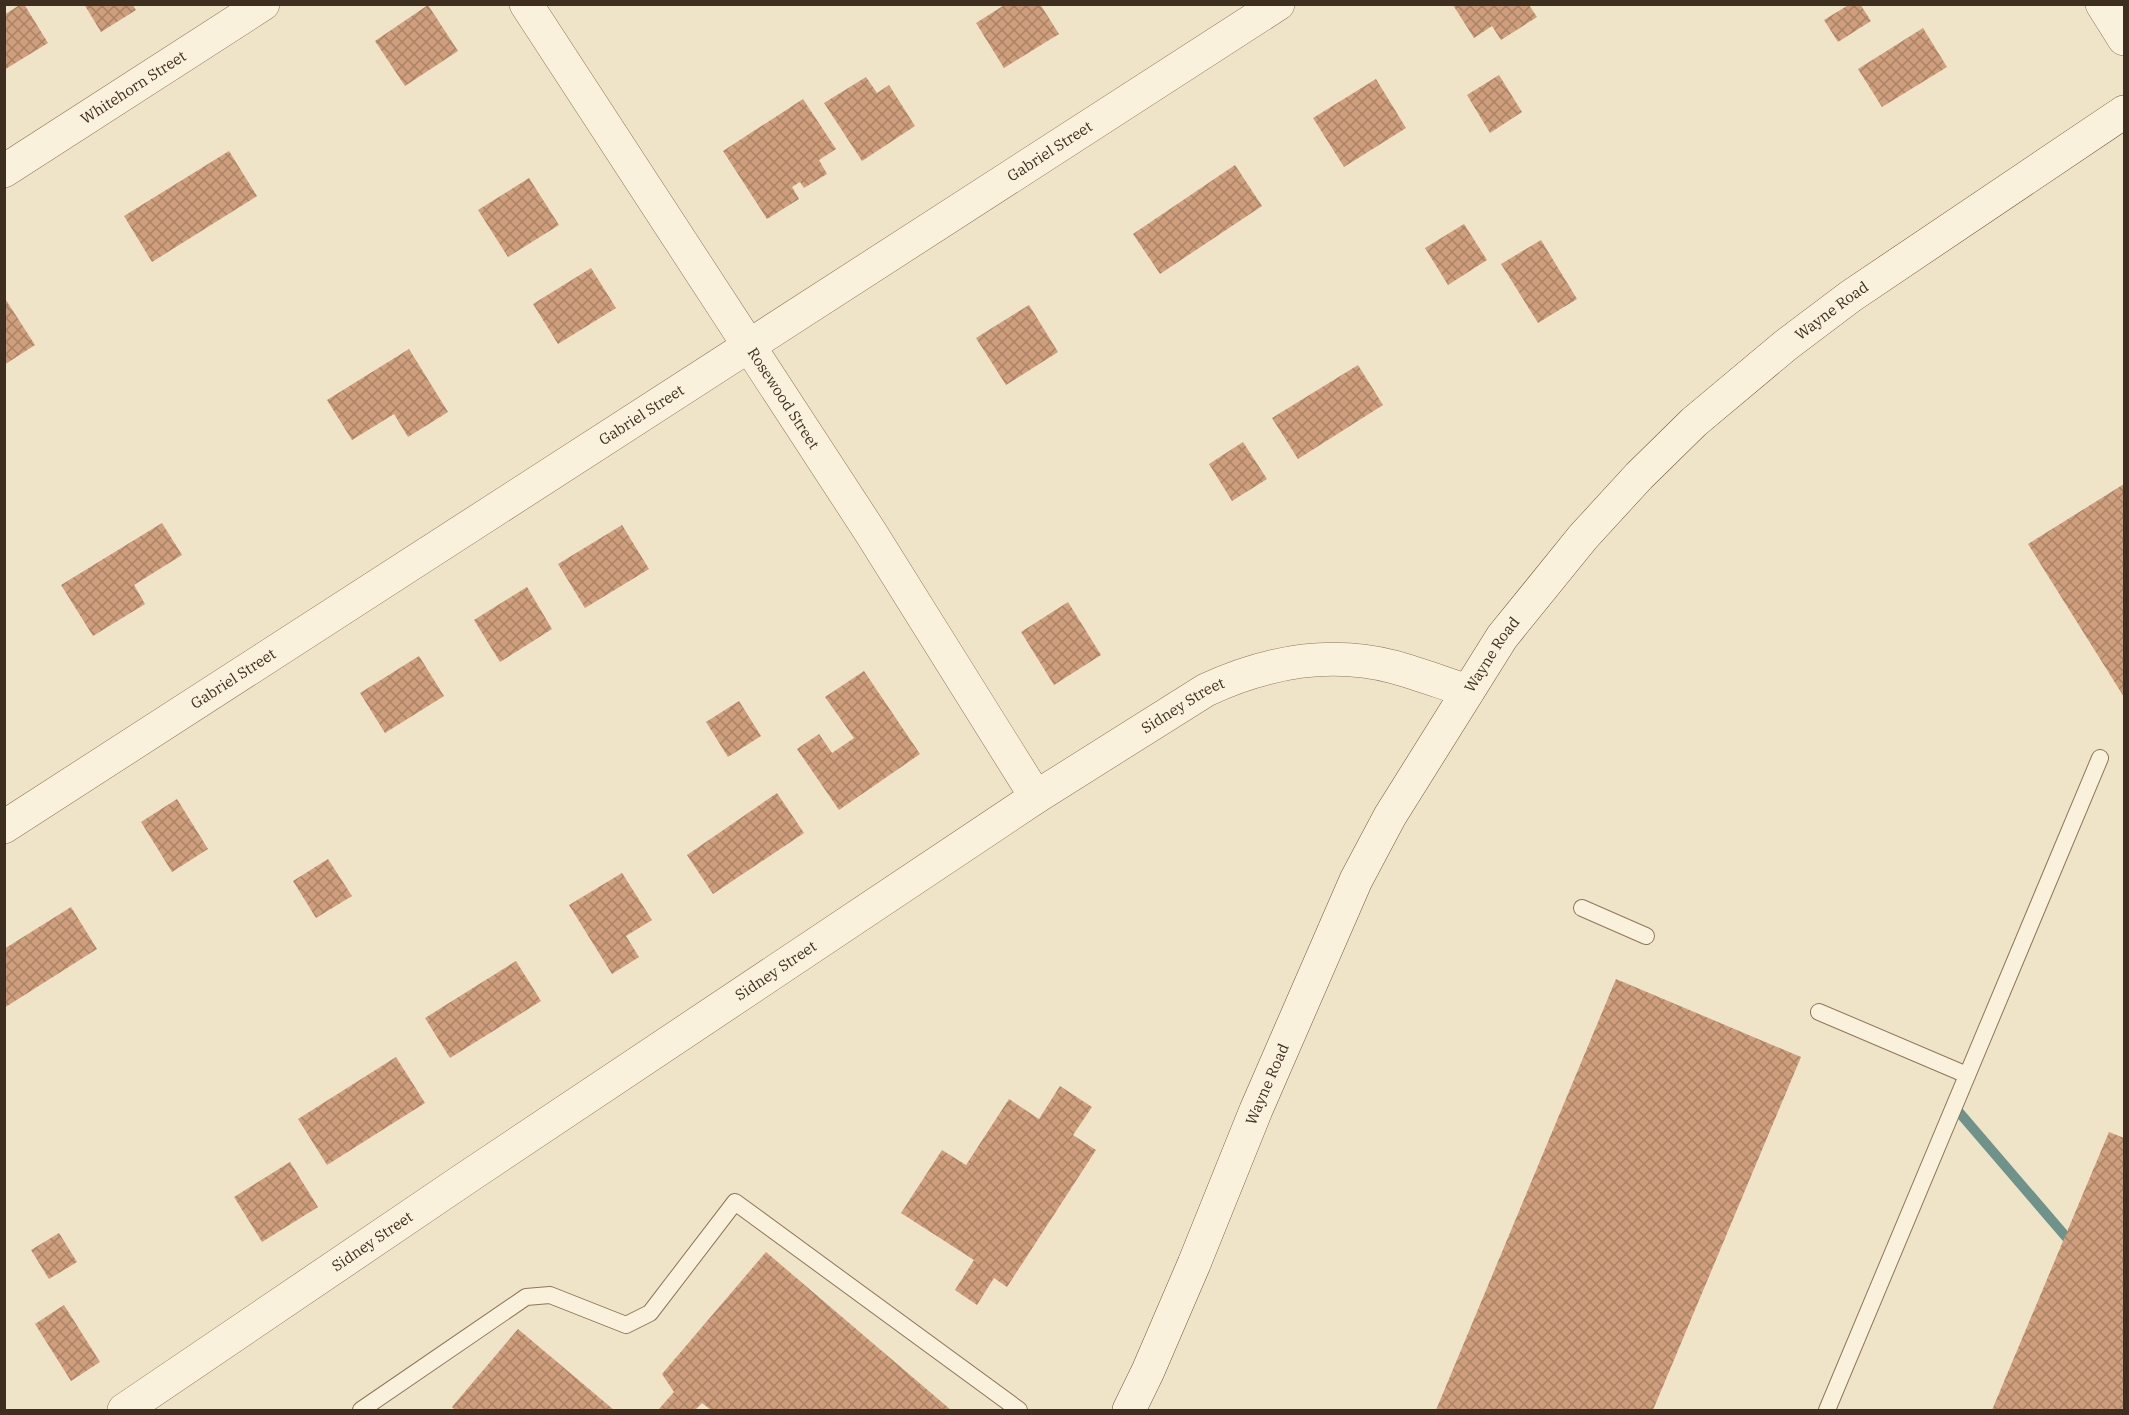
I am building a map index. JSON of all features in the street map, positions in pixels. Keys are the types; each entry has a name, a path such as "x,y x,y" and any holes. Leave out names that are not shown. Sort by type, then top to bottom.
{"street":[{"name":"Whitehorn Street","path":"4,171 263,4"},
{"name":"Rosewood Street","path":"526,4 871,533 1036,798"},
{"name":"Gabriel Street","path":"4,826 1278,4"},
{"path":"2102,4 2124,39"},
{"name":"Wayne Road","path":"1129,1410 1176,1307 1256,1110 1356,880 1390,816 1502,637 1583,537 1639,476 1694,422 1786,345 1851,296 2124,112"},
{"name":"Sidney Street","path":"123,1410 475,1171 1036,798 1206,690 1235,676 1266,667 1297,661 1329,659 1360,661 1393,667 1468,691"}],"lane":[{"path":"1827,1410 2100,758"},
{"path":"1582,908 1646,936"},
{"path":"1819,1012 1967,1075"},
{"path":"361,1410 526,1297 550,1295 626,1325 650,1313 735,1202 1018,1410"}],"building":[{"path":"24,4 48,43 4,70 4,15"},
{"path":"84,4 132,4 136,10 101,32"},
{"path":"1006,4 1040,4 1059,34 1004,68 976,23"},
{"path":"1850,4 1860,4 1871,21 1838,42 1824,20"},
{"path":"428,5 458,51 405,86 375,41"},
{"path":"1453,5 1529,5 1537,17 1501,40 1492,26 1474,38"},
{"path":"1923,28 1947,67 1882,107 1858,69"},
{"path":"1499,75 1522,112 1490,133 1467,95"},
{"path":"866,77 877,93 889,85 915,126 862,161 824,103"},
{"path":"1376,79 1406,128 1344,167 1313,118"},
{"path":"803,99 836,149 819,160 827,174 804,188 800,182 792,187 799,199 767,219 723,151"},
{"path":"229,151 257,196 152,262 124,216"},
{"path":"1235,165 1262,206 1160,274 1133,234"},
{"path":"529,178 559,225 508,257 478,210"},
{"path":"1464,224 1487,260 1448,285 1425,248"},
{"path":"1541,240 1577,299 1538,323 1501,264"},
{"path":"591,268 616,308 558,344 533,304"},
{"path":"4,297 35,345 4,365"},
{"path":"1029,305 1058,352 1006,385 976,338"},
{"path":"409,349 448,412 408,437 394,414 352,440 327,400"},
{"path":"1358,365 1383,405 1298,459 1272,418"},
{"path":"1243,442 1267,479 1232,501 1209,464"},
{"path":"2124,484 2124,697 2028,544"},
{"path":"162,523 182,555 134,585 145,604 93,636 61,585"},
{"path":"622,525 649,569 585,608 558,564"},
{"path":"527,587 552,629 500,662 474,620"},
{"path":"1068,602 1101,655 1054,685 1021,632"},
{"path":"419,656 444,696 385,733 360,693"},
{"path":"864,671 920,754 839,810 797,749 819,734 832,753 854,738 825,697"},
{"path":"739,701 761,736 728,757 706,722"},
{"path":"777,793 804,833 713,894 687,855"},
{"path":"177,799 208,849 172,872 141,822"},
{"path":"328,859 352,896 316,918 293,881"},
{"path":"622,873 652,920 626,936 639,957 612,974 569,905"},
{"path":"71,907 97,949 4,1008 4,949"},
{"path":"516,961 541,1001 450,1058 425,1018"},
{"path":"1616,979 1801,1057 1653,1410 1436,1410"},
{"path":"396,1057 425,1103 327,1165 298,1119"},
{"path":"1060,1086 1092,1107 1073,1135 1096,1150 1007,1287 994,1278 977,1305 955,1290 974,1260 901,1213 942,1150 966,1165 1009,1099 1039,1119"},
{"path":"2109,1132 2124,1138 2124,1410 1992,1410"},
{"path":"290,1162 318,1207 262,1242 234,1197"},
{"path":"59,1233 77,1262 49,1279 31,1250"},
{"path":"766,1252 951,1410 711,1410 702,1403 695,1410 658,1410 674,1392 662,1374"},
{"path":"64,1305 100,1362 71,1381 35,1324"},
{"path":"518,1329 614,1410 455,1410 452,1407"}],"waterway":[{"path":"1952,1104 2073,1245"}]}
